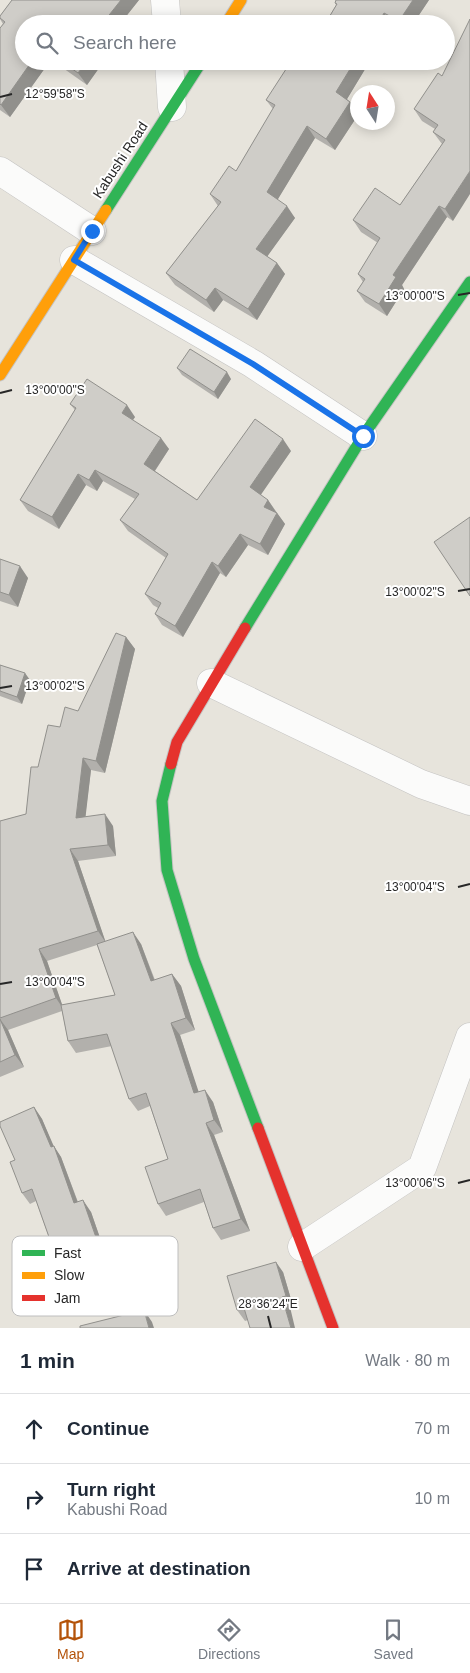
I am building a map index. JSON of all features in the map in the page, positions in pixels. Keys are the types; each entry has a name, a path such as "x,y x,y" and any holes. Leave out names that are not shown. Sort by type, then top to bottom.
{"street":[{"path":"165,0 166,15"},
{"path":"232,15 241,0"},
{"path":"170,70 172,107"},
{"name":"Kabushi Road","path":"0,375 196,70"},
{"path":"0,171 92,231"},
{"path":"74,260 253,364 363,436"},
{"path":"333,1328 194,960 167,870 162,801 177,742 211,683 363,436 470,282"},
{"path":"211,683 422,784 470,801"},
{"path":"302,1247 422,1168 470,1037"}],"building":[{"path":"12,0 121,0 109,15 15,15 15,70 26,70 1,105 0,28 5,22 0,16"},
{"path":"336,0 413,0 403,15 388,15 384,13 383,15 330,15 337,4 335,3"},
{"path":"470,19 470,171 445,209 439,206 393,275 396,277 379,304 357,291 365,279 358,274 380,238 353,220 375,188 400,205 445,140 433,132 438,125 414,109 438,73 442,76 445,70 455,70 455,50"},
{"path":"285,70 349,70 336,92 350,102 326,139 307,126 267,192 287,206 256,249 277,263 248,309 215,288 206,300 166,273 221,202 210,194 229,166 236,171 275,105 266,100"},
{"path":"190,349 227,372 214,392 177,368"},
{"path":"87,379 127,405 122,413 161,438 144,464 197,500 255,419 283,439 250,487 268,500 264,507 277,513 260,544 240,534 218,566 212,562 175,626 155,614 161,603 145,594 168,554 120,520 139,494 95,470 89,480 78,474 52,517 20,500 76,408 70,404"},
{"path":"470,517 470,596 434,542"},
{"path":"0,559 20,566 9,595 0,592"},
{"path":"116,633 126,637 96,761 83,758 76,818 105,814 108,845 70,849 98,931 39,949 56,998 0,1018 0,821 26,814 31,767 38,767 48,725 60,727 65,707 78,711"},
{"path":"0,665 25,673 17,697 0,691"},
{"path":"133,932 151,981 172,974 186,1018 171,1023 194,1093 205,1090 214,1120 206,1123 241,1219 213,1228 200,1189 158,1204 145,1167 168,1159 146,1093 129,1099 107,1034 68,1041 61,1005 115,995 97,944"},
{"path":"0,1019 15,1055 0,1062"},
{"path":"34,1107 51,1147 54,1146 74,1203 83,1200 96,1236 49,1236 32,1189 22,1193 10,1162 15,1160 0,1122"},
{"path":"276,1262 286,1296 282,1297 291,1328 250,1328 244,1308 237,1310 227,1276"},
{"path":"120,1316 146,1316 149,1328 80,1328 80,1326"}],"traffic: fast":[{"path":"106,210 196,70"},
{"path":"245,628 363,436 470,282"},
{"path":"171,764 162,801 167,870 194,959 258,1128"}],"traffic: slow":[{"path":"232,15 241,0"},
{"path":"0,375 106,210"}],"traffic: jam":[{"path":"171,764 177,742 245,628"},
{"path":"258,1128 333,1328"}],"route":[{"path":"92,231 74,260 253,364 363,436"}]}
